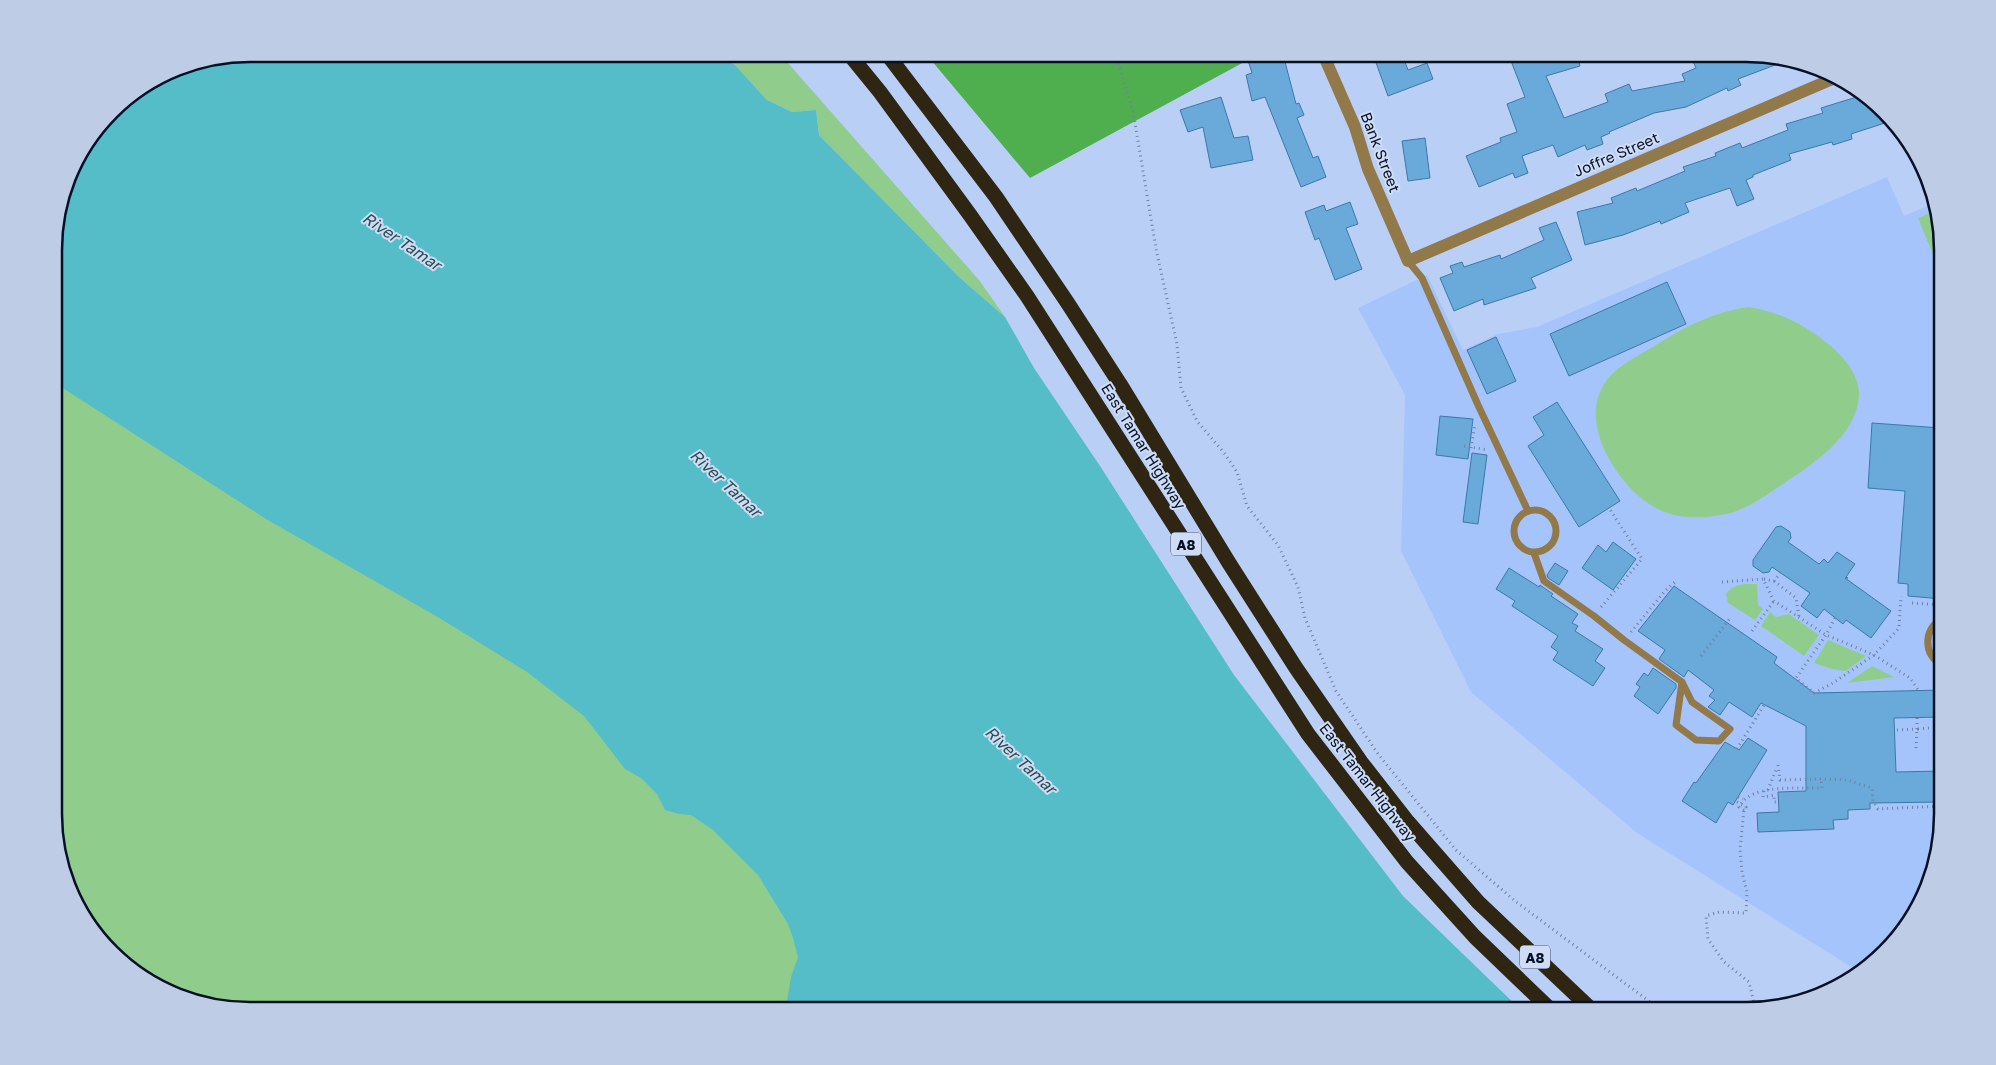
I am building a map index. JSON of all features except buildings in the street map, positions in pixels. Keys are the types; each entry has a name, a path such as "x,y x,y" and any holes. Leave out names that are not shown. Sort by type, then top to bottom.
{"highway":[{"name":"East Tamar Highway","path":"855,62 925,153 1027,296 1308,734 1414,869 1475,937 1543,1002"},
{"name":"East Tamar Highway","path":"893,62 996,197 1067,302 1120,384 1234,571 1296,668 1361,762 1408,822 1478,902 1584,1002"}],"street":[{"name":"Bank Street","path":"1327,62 1355,127 1368,169 1408,261"},
{"name":"Joffre Street","path":"1408,261 1827,81"}],"lane":[{"path":"1408,261 1422,278 1499,451 1528,511"},
{"path":"1528,511 1542,511 1552,519 1556,532 1555,538 1546,549 1534,553 1517,544 1513,531 1518,518 1528,511"},
{"path":"1534,553 1544,580 1682,682 1692,702 1730,729 1719,741 1696,740 1676,724 1682,682"},
{"path":"1934,625 1928,634 1927,642 1928,650 1934,659"}],"path":[{"path":"1118,62 1133,111 1156,249 1177,344 1181,388 1197,421 1225,454 1237,472 1247,506 1278,545 1298,587 1305,618 1336,691 1378,754 1456,850 1515,901 1650,1002"},
{"path":"1464,446 1499,451"},
{"path":"1594,616 1642,559 1609,508"},
{"path":"1774,581 1781,572"},
{"path":"1763,579 1774,601 1826,635 1874,655 1910,678 1919,691"},
{"path":"1722,582 1763,579 1774,581 1796,598 1799,616"},
{"path":"1624,640 1665,590 1675,582"},
{"path":"1835,618 1826,635 1796,678 1814,692 1833,683 1874,655 1899,628 1901,596"},
{"path":"1912,603 1934,605 1934,598"},
{"path":"1752,631 1774,601"},
{"path":"1701,656 1731,617"},
{"path":"1737,749 1764,704"},
{"path":"1916,748 1918,718"},
{"path":"1897,730 1934,728"},
{"path":"1779,802 1774,802 1774,795 1763,796 1778,765 1780,780 1847,780 1872,788 1873,801 1878,809 1934,806"},
{"path":"1754,1002 1749,982 1724,962 1708,940 1706,916 1719,912 1746,913 1747,892 1742,872 1740,849 1744,810 1739,807 1739,803 1743,799 1766,790 1822,788 1821,779"},
{"path":"1738,797 1743,799"}],"shaded area":[{"path":"730,62 787,62 979,280 1005,317 959,277 819,135 816,110 792,112 767,100"},
{"path":"1887,177 1904,216 1928,206 1934,250 1934,814 1932,839 1924,875 1902,919 1887,938 1854,968 1637,833 1471,692 1401,551 1405,395 1358,308 1427,275 1463,350 1498,334 1537,327"},
{"path":"1930,213 1934,257 1918,218"},
{"path":"1749,307 1771,312 1800,325 1818,336 1838,353 1849,366 1859,388 1856,411 1850,425 1830,449 1818,459 1746,507 1718,516 1700,517 1682,517 1660,510 1635,493 1614,468 1606,453 1596,422 1596,406 1601,390 1610,376 1619,368 1676,333 1699,321 1736,309"},
{"path":"62,336 292,494 981,1002 238,1002 190,993 167,983 136,964 109,938 94,919 72,875 64,839 62,814"},
{"path":"1757,584 1758,605 1763,609 1755,620 1728,603 1726,594 1736,586"},
{"path":"1770,612 1776,617 1789,614 1819,635 1804,656 1761,626"},
{"path":"1828,640 1866,656 1846,671 1814,663"},
{"path":"1872,666 1894,677 1847,683"}],"green space":[{"path":"933,62 1244,62 1030,178"}],"water":[{"name":"River Tamar","path":"250,62 730,62 767,100 792,112 816,110 819,135 959,277 1005,317 1034,368 1100,466 1234,675 1403,896 1513,1002 788,1002 791,977 798,957 788,924 758,875 713,830 691,815 665,810 657,794 641,778 625,769 584,716 527,672 436,616 266,519 62,388 62,250 66,214 72,190 88,156 101,136 127,109 156,88 190,72 226,64"}]}
